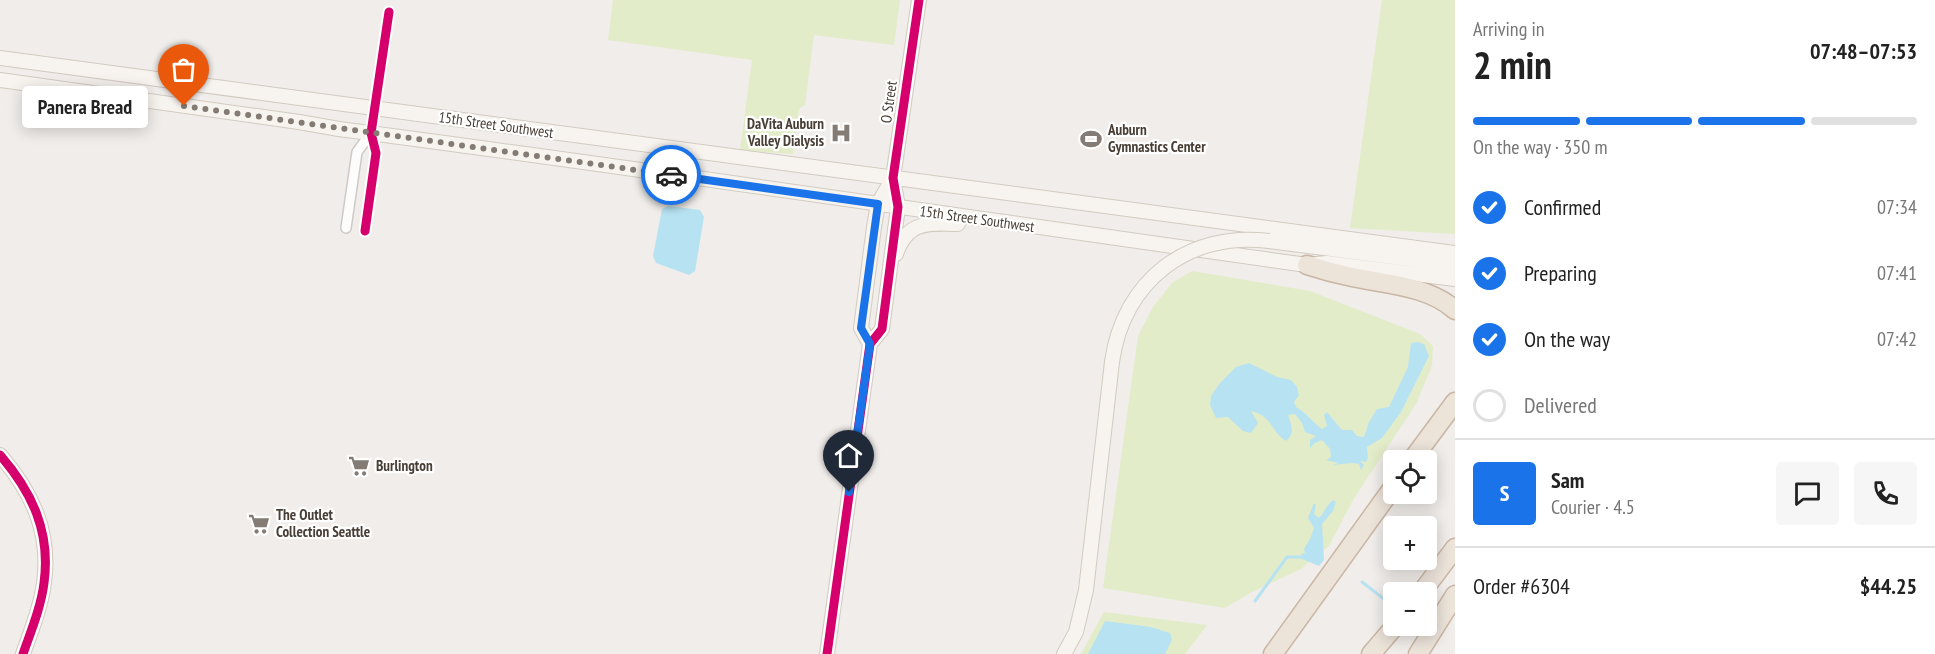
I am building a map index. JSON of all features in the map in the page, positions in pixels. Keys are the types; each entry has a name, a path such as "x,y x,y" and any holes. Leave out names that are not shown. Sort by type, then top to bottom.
{"highway":[{"path":"1307,265 1428,294 1455,310"},
{"path":"1419,450 1455,402"},
{"path":"1428,450 1455,418"},
{"path":"1273,654 1383,501"},
{"path":"1356,537 1384,504"},
{"path":"1430,582 1455,548"},
{"path":"1418,654 1455,595"},
{"path":"1371,654 1386,636"}],"main road":[{"name":"O Street","path":"888,280 898,207 893,178 919,0"},
{"name":"15th Street Southwest","path":"0,58 1455,253"},
{"name":"15th Street Southwest","path":"0,80 1307,265 1327,263 1455,279"},
{"name":"O Street","path":"878,204 893,178"},
{"path":"870,344 861,328 878,204"},
{"path":"827,654 870,344 882,328 888,280 900,243 913,228 921,224 1023,226"},
{"path":"1064,654 1076,632 1086,590 1114,347 1121,323 1132,302 1148,283 1169,264 1196,249 1222,241 1241,239 1455,265"},
{"path":"0,455 21,481 32,501 40,524 45,552 42,591 23,654"}],"street":[{"path":"365,231 376,153 371,133 389,12"},
{"path":"346,228 357,152 371,133"}],"green space":[{"path":"613,0 900,0 894,45 814,35 805,105 799,109 793,154 740,150 752,60 608,40"},
{"path":"1382,0 1455,0 1455,234 1350,228"},
{"path":"1192,271 1310,291 1420,334 1433,346 1432,366 1416,404 1386,450 1383,450 1383,454 1353,500 1329,546 1301,569 1250,593 1225,608 1103,588 1138,336 1153,307 1172,283"},
{"path":"1104,612 1207,625 1185,654 1081,654"}],"water":[{"path":"668,206 700,210 704,217 695,271 689,275 656,263 653,256 662,209"},
{"path":"1411,343 1424,344 1429,356 1401,412 1382,438 1367,447 1368,458 1366,462 1360,461 1364,465 1361,470 1359,464 1333,465 1338,463 1326,460 1331,457 1330,449 1322,440 1310,448 1310,440 1316,436 1305,432 1295,414 1288,415 1292,432 1286,441 1268,420 1258,414 1251,411 1258,423 1251,433 1243,431 1228,417 1216,418 1210,405 1211,396 1220,383 1236,367 1249,363 1277,377 1291,380 1297,387 1299,395 1294,402 1296,407 1322,429 1327,426 1324,415 1327,412 1342,430 1352,430 1357,436 1364,437 1377,409 1389,407 1408,367"},
{"path":"1333,500 1336,502 1333,511 1322,524 1324,560 1319,566 1302,559 1301,554 1305,553 1304,549 1314,528 1308,518 1314,503 1316,505 1314,514 1319,518"},
{"path":"1105,621 1151,627 1170,633 1172,640 1165,654 1088,654"}],"waterway":[{"path":"1255,601 1287,557 1303,557"},
{"path":"1362,582 1383,598"}],"cycle path":[{"path":"827,654 870,344 882,329 898,207 893,178 919,0"},
{"path":"365,231 376,153 371,133 389,12"},
{"path":"0,455 30,498 42,530 45,547 43,592 23,654"}],"way so far":[{"path":"184,106 671,175"}],"place":[{"name":"Panera Bread","path":"184,106"},
{"name":"DaVita Auburn Valley Dialysis","path":"841,133"},
{"name":"Auburn Gymnastics Center","path":"1091,139"},
{"name":"Burlington","path":"359,466"},
{"name":"The Outlet Collection Seattle","path":"259,524"}],"route":[{"path":"671,175 878,204 861,328 870,344 849,492"}]}
